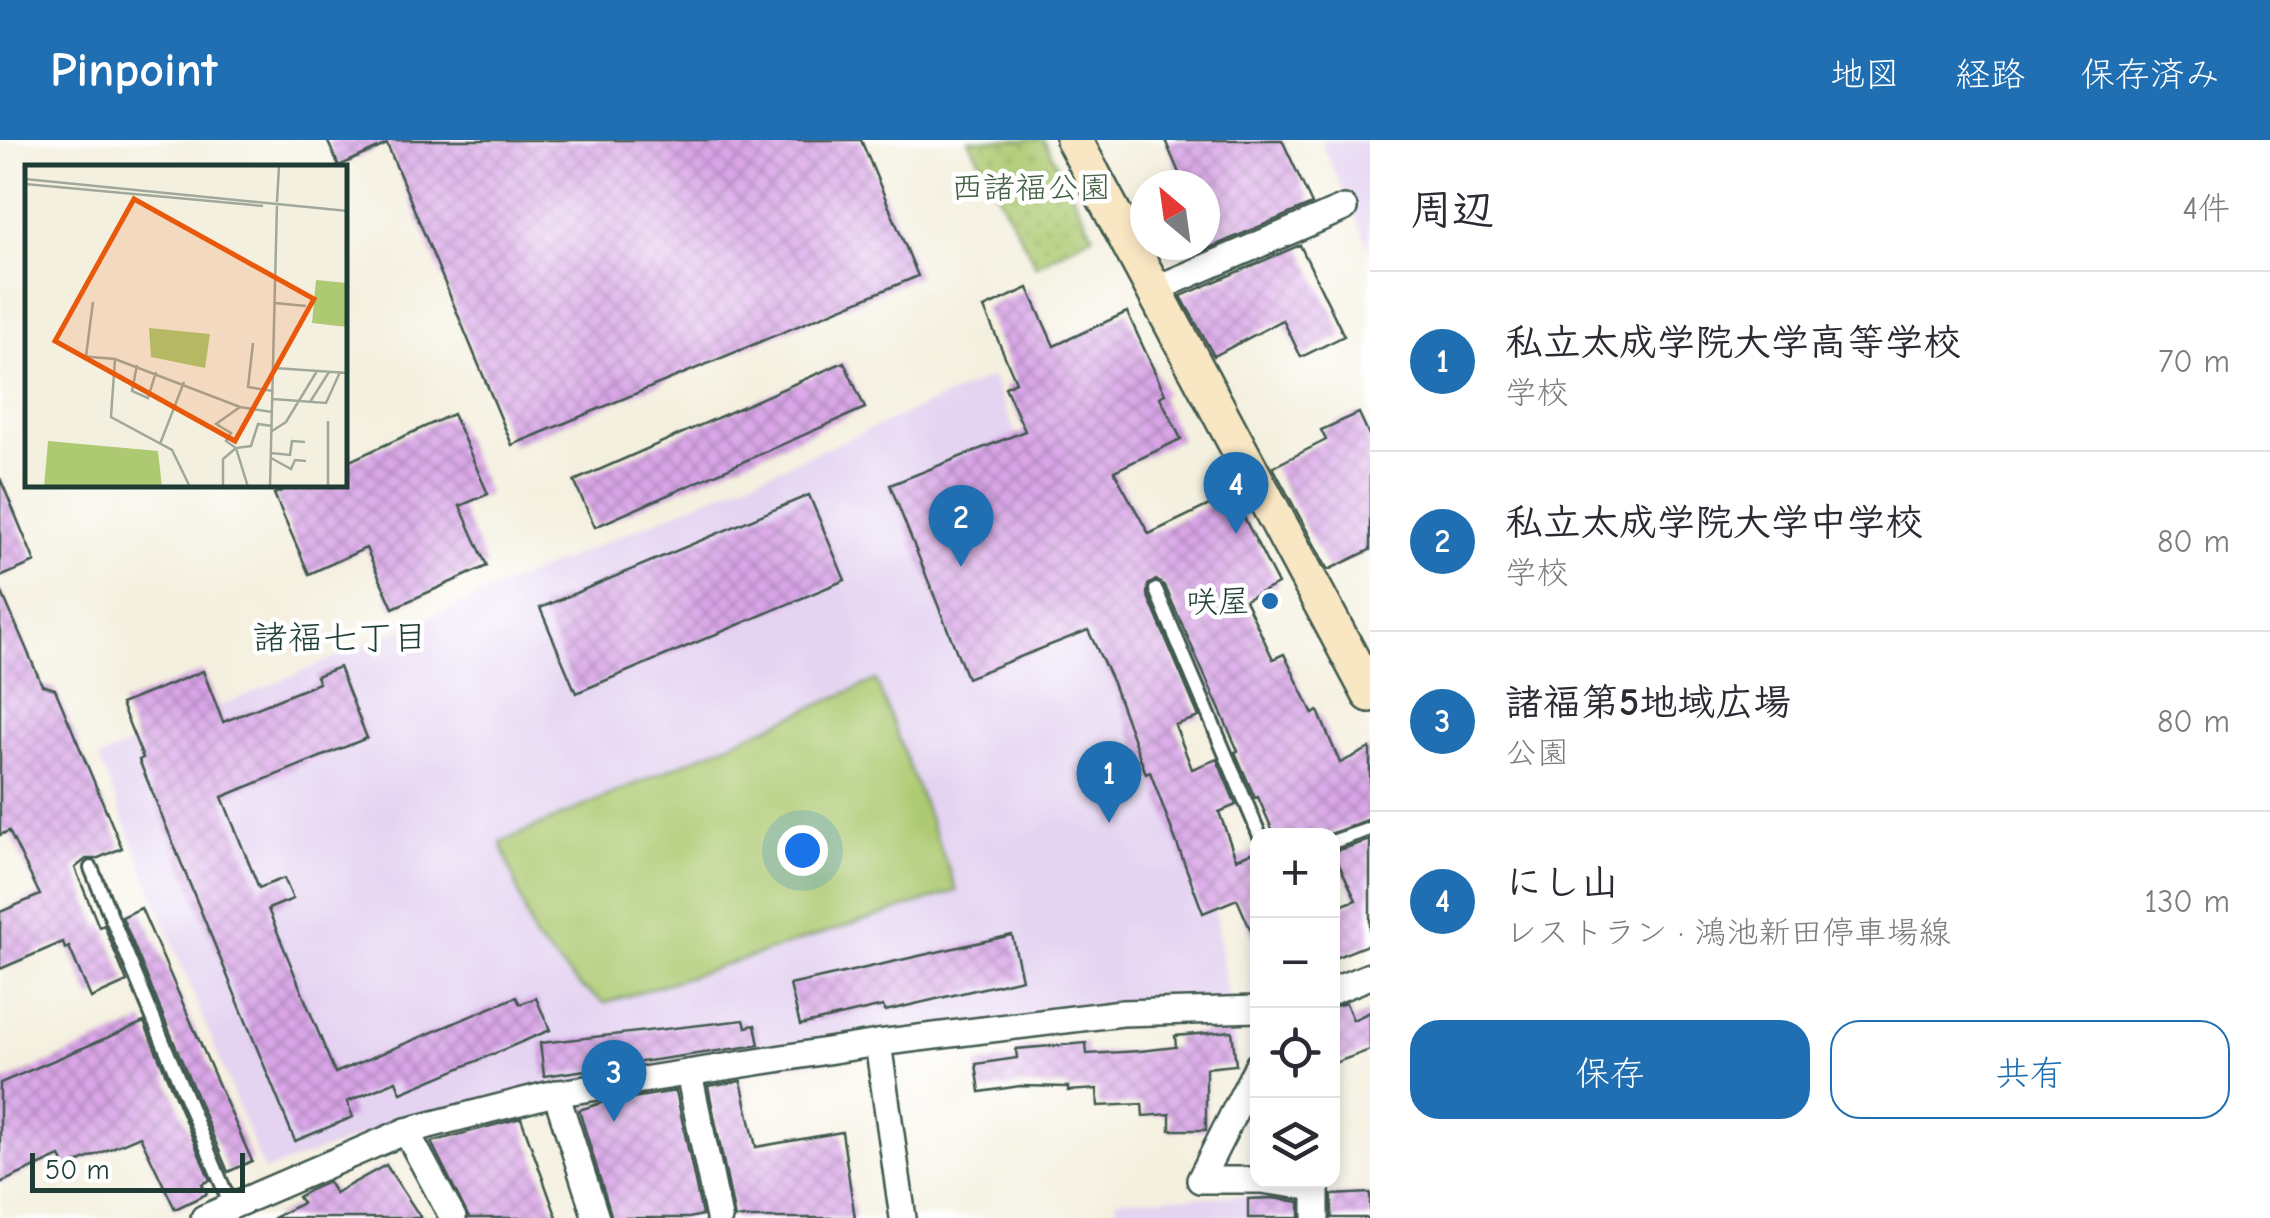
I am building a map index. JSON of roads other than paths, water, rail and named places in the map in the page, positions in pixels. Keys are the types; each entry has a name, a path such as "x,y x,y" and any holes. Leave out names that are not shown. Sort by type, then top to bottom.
{"main road":[{"path":"1074,140 1366,677"}],"street":[{"path":"1154,290 1344,208"},
{"path":"1340,988 1370,976"},
{"path":"204,1218 406,1131 556,1094 878,1043 1122,1013 1250,1009"},
{"path":"878,1043 903,1218"},
{"path":"689,1073 719,1218"},
{"path":"1250,1081 1200,1180 1250,1180"},
{"path":"556,1094 596,1218"},
{"path":"406,1131 454,1218"},
{"path":"1316,1188 1316,1218"}],"lane":[{"path":"1156,590 1257,828"},
{"path":"1340,839 1370,828"},
{"path":"91,868 231,1206"}],"place":[{"name":"にし山","path":"1236,534"},
{"name":"私立太成学院大学中学校","path":"961,567"},
{"name":"咲屋","path":"1270,601"},
{"name":"私立太成学院大学高等学校","path":"1109,823"},
{"name":"諸福第5地域広場","path":"614,1122"}],"district":[{"name":"諸福七丁目","path":"340,637"}],"park label":[{"name":"西諸福公園","path":"1031,187"}]}
